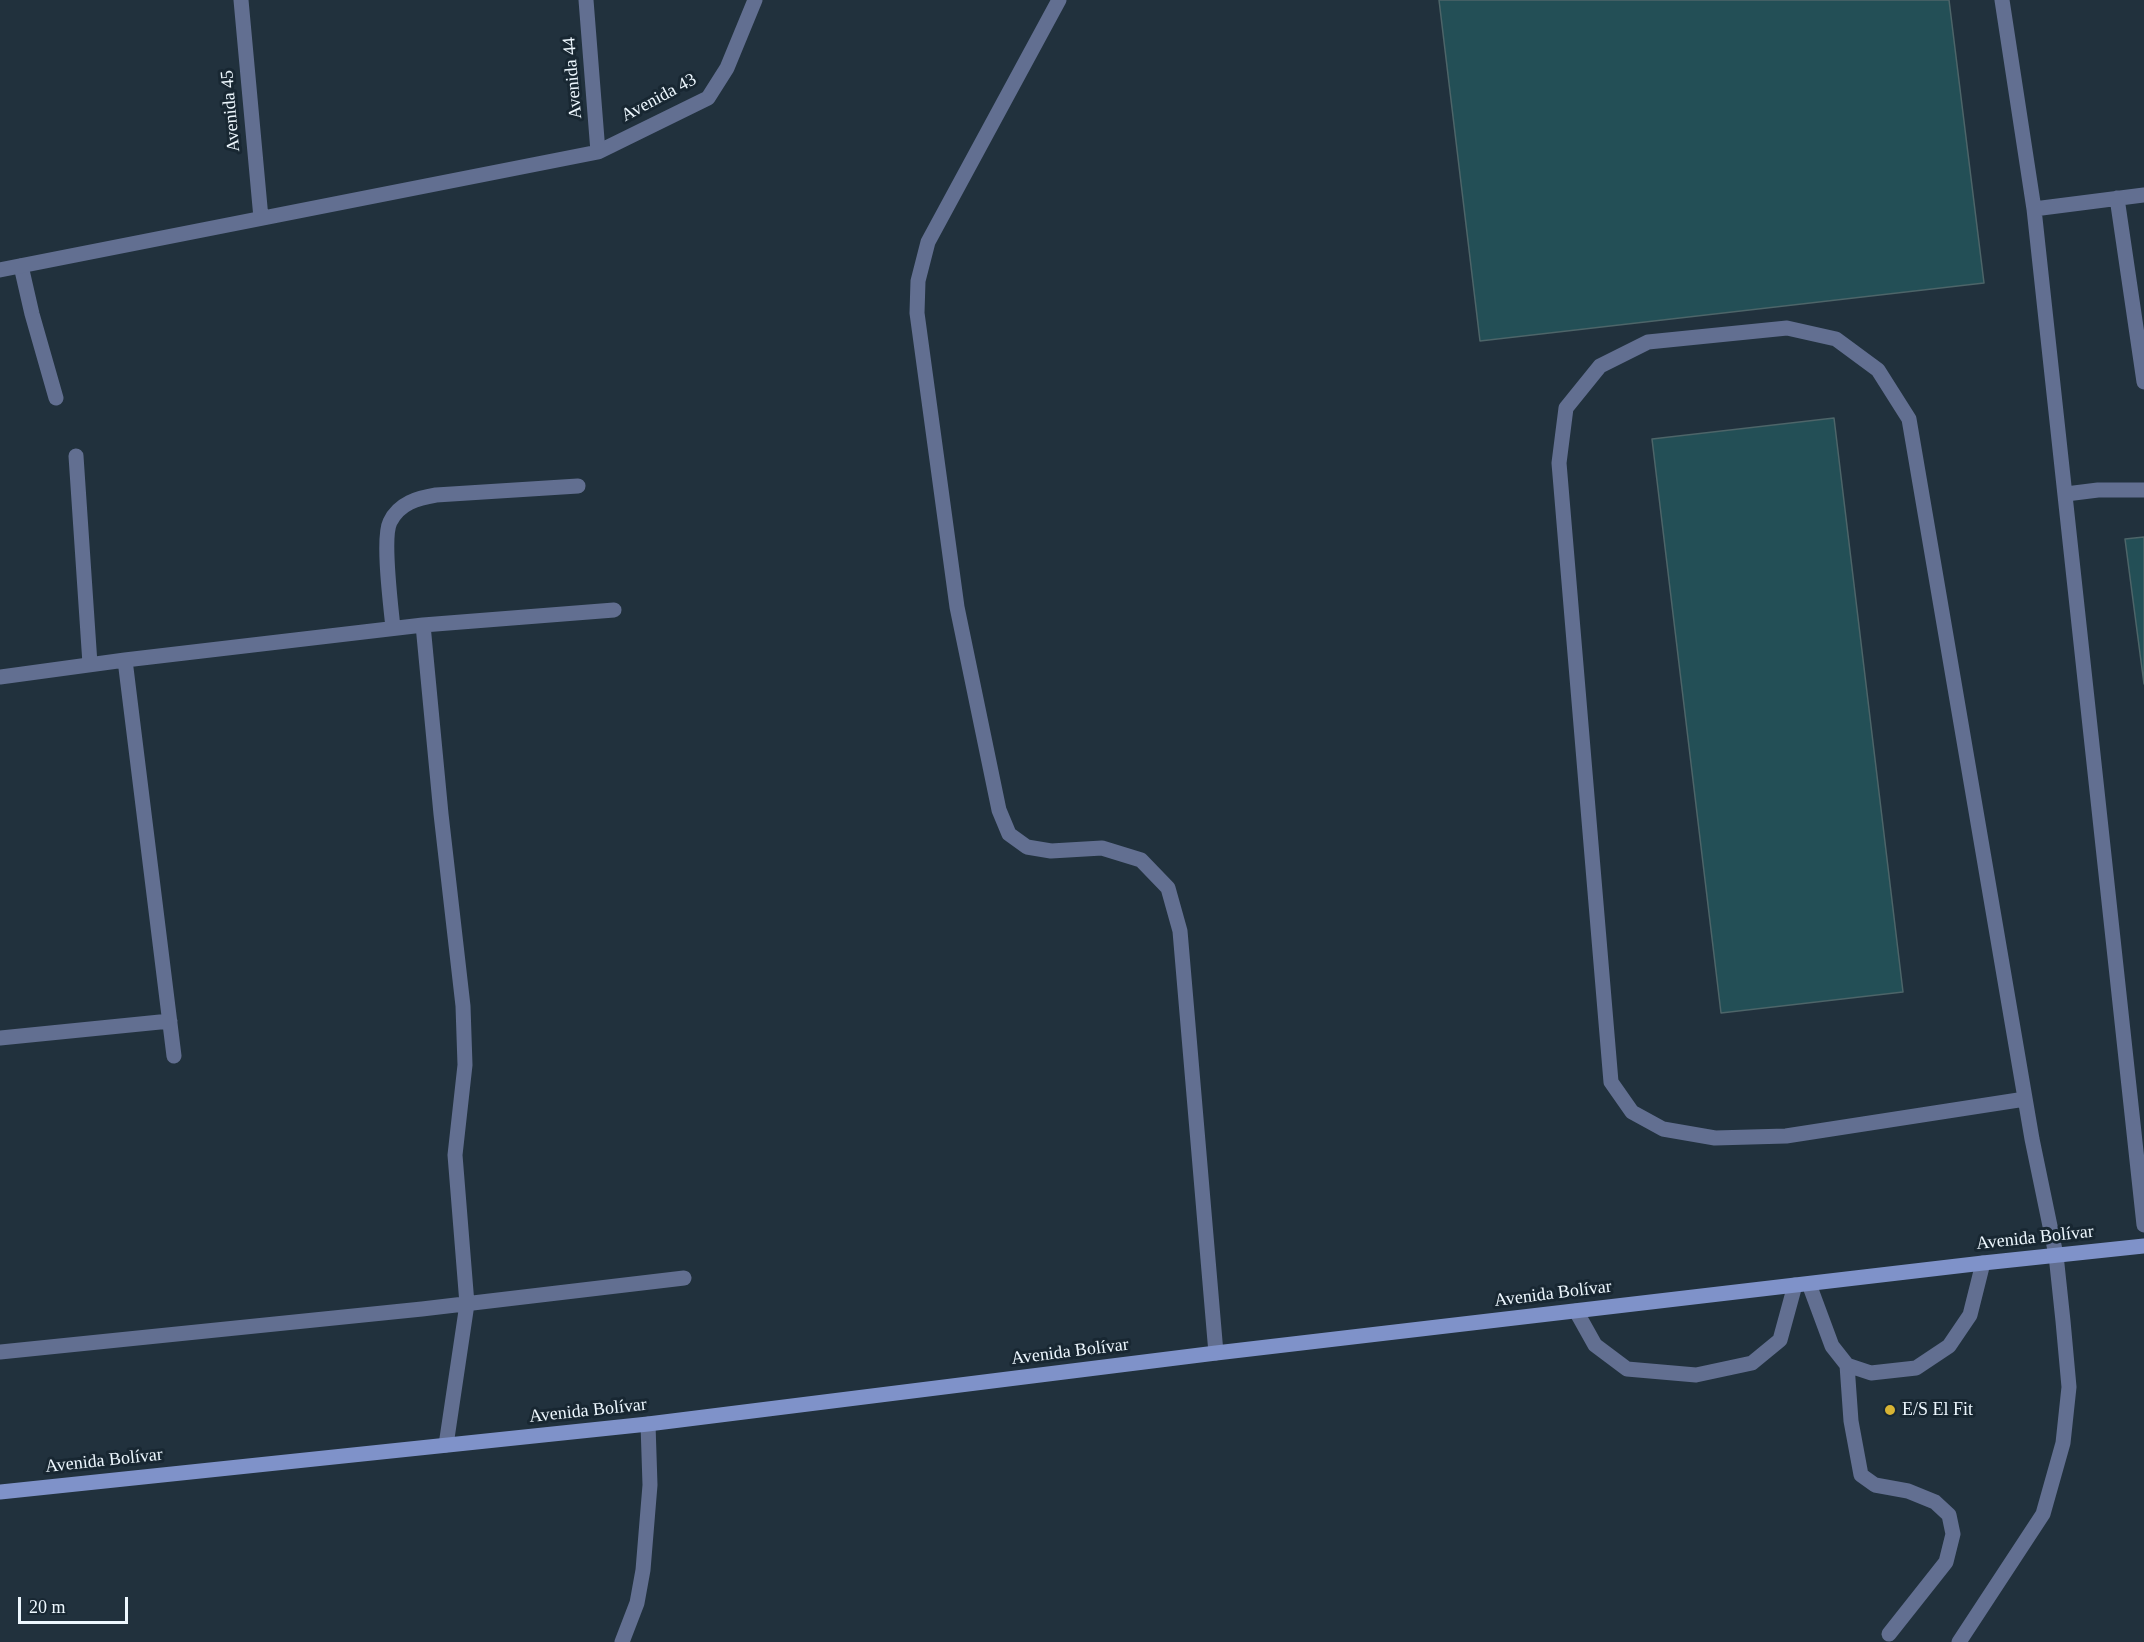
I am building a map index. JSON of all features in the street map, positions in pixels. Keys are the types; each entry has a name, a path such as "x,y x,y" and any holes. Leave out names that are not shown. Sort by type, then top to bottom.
{"main road":[{"name":"Avenida Bolívar","path":"0,1492 648,1424 1216,1353 2144,1246"}],"street":[{"name":"Avenida 45","path":"241,0 261,218"},
{"name":"Avenida 44","path":"586,0 598,152"},
{"name":"Avenida 43","path":"0,270 598,152 708,98 727,68 755,0"},
{"path":"1059,0 928,242 918,281 917,313 957,607 999,810 1009,834 1027,847 1051,851 1102,848 1142,860 1168,888 1180,931 1216,1353"},
{"path":"2002,0 2034,209 2144,1225"},
{"path":"2034,209 2144,195"},
{"path":"2117,198 2144,382"},
{"path":"21,266 56,398"},
{"path":"1959,1642 2043,1514 2063,1443 2069,1387 2056,1255 2025,1099 1909,419 1878,370 1836,339 1787,328 1648,342 1600,366 1566,408 1559,463 1611,1082 1632,1112 1663,1129 1715,1138 1786,1136 2025,1099"},
{"path":"76,456 90,664"},
{"path":"393,628 387,540 390,522 402,506 418,498 436,495 578,486"},
{"path":"2066,494 2098,490 2144,490"},
{"path":"0,677 393,628 614,610"},
{"path":"423,625 441,814 463,1005 465,1065 455,1155 467,1304 446,1445"},
{"path":"125,660 174,1056"},
{"path":"0,1038 171,1021"},
{"path":"1802,1284 1832,1346 1847,1365 1871,1373 1916,1368 1949,1346 1970,1315 1983,1263"},
{"path":"0,1352 467,1304 684,1278"},
{"path":"1576,1311 1595,1345 1627,1369 1696,1375 1752,1364 1780,1340 1802,1284"},
{"path":"1847,1365 1851,1421 1861,1475 1875,1485 1908,1491 1935,1503 1949,1515 1953,1534 1946,1563 1889,1634"},
{"path":"622,1642 637,1603 643,1570 650,1485 648,1424"}],"building":[{"path":"1439,0 1949,0 1984,283 1480,341"},
{"path":"1834,418 1903,992 1721,1013 1652,439"},
{"path":"2144,537 2144,684 2125,539"}],"place":[{"name":"E/S El Fit","path":"1890,1410"}]}
